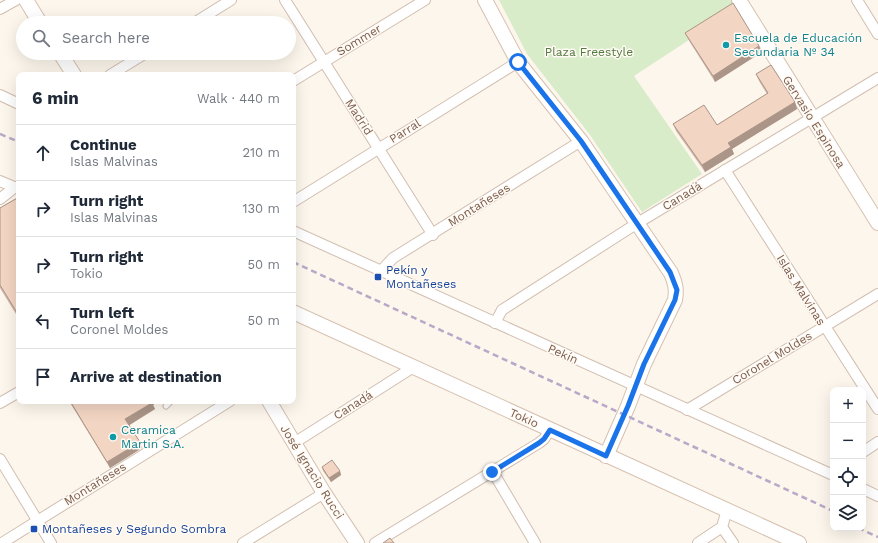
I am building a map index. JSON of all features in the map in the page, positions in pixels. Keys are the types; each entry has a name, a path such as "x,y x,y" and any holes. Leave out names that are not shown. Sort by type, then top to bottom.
{"street":[{"path":"0,9 16,0"},
{"path":"26,0 36,16"},
{"path":"205,16 231,0"},
{"name":"Madrid","path":"285,0 295,16"},
{"name":"Sommer","path":"296,79 425,0"},
{"path":"485,0 518,62 581,141 670,272 677,290 675,300 644,364 636,387 606,456"},
{"name":"Gervasio Espinosa","path":"739,0 811,118 878,223"},
{"path":"857,0 878,34"},
{"name":"Madrid","path":"296,18 379,147 432,235"},
{"path":"64,60 72,72"},
{"path":"115,72 135,60"},
{"name":"Parral","path":"296,200 379,147 518,62"},
{"name":"Canadá","path":"495,323 499,313 502,310 636,224 878,78"},
{"path":"0,96 16,103"},
{"name":"Montañeses","path":"380,272 394,258 581,141"},
{"name":"Islas Malvinas","path":"725,170 824,327 878,409"},
{"path":"0,181 16,188"},
{"path":"0,199 16,189"},
{"name":"Pekín","path":"296,232 380,272 830,473"},
{"name":"Coronel Moldes","path":"687,410 878,294"},
{"name":"Tokio","path":"296,313 412,368 799,543"},
{"name":"Canadá","path":"294,442 412,368"},
{"path":"0,403 16,394"},
{"name":"Montañeses","path":"2,543 225,404"},
{"name":"José Ignacio Rucci","path":"271,404 324,493 357,543"},
{"path":"375,543 539,443 544,439 550,430"},
{"path":"866,450 878,442"},
{"path":"0,459 51,543"},
{"path":"492,472 535,543"},
{"path":"866,490 878,496"},
{"path":"242,543 324,493"},
{"path":"698,543 722,527 727,510"},
{"path":"722,527 733,543"}],"green space":[{"name":"Plaza Freestyle","path":"499,0 731,0 736,9 634,76 702,174 642,212 590,135 527,54"}],"building":[{"name":"Escuela de Educación Secundaria Nº 34","path":"733,3 759,46 713,76 685,33"},
{"path":"771,65 795,102 728,143 731,147 702,165 673,124 704,105 717,125 768,93 756,74"},
{"path":"16,199 16,311 0,285 0,208"},
{"name":"Ceramica Martin S.A.","path":"72,404 150,404 125,419 140,442 107,462"},
{"path":"332,460 340,471 329,478 322,467"},
{"path":"390,538 394,543 383,543"}],"railway":[{"path":"0,134 16,141"},
{"path":"296,263 830,510"},
{"path":"865,531 878,537"}],"place":[{"name":"Escuela de Educación Secundaria Nº 34","path":"726,45"},
{"name":"Pekín y Montañeses","path":"378,277"},
{"name":"Ceramica Martin S.A.","path":"113,437"},
{"name":"Montañeses y Segundo Sombra","path":"34,529"}],"route":[{"path":"492,472 539,443 544,439 550,430 606,456 628,406 644,364 675,300 677,290 670,272 636,224 622,199 581,141 518,62"}]}
